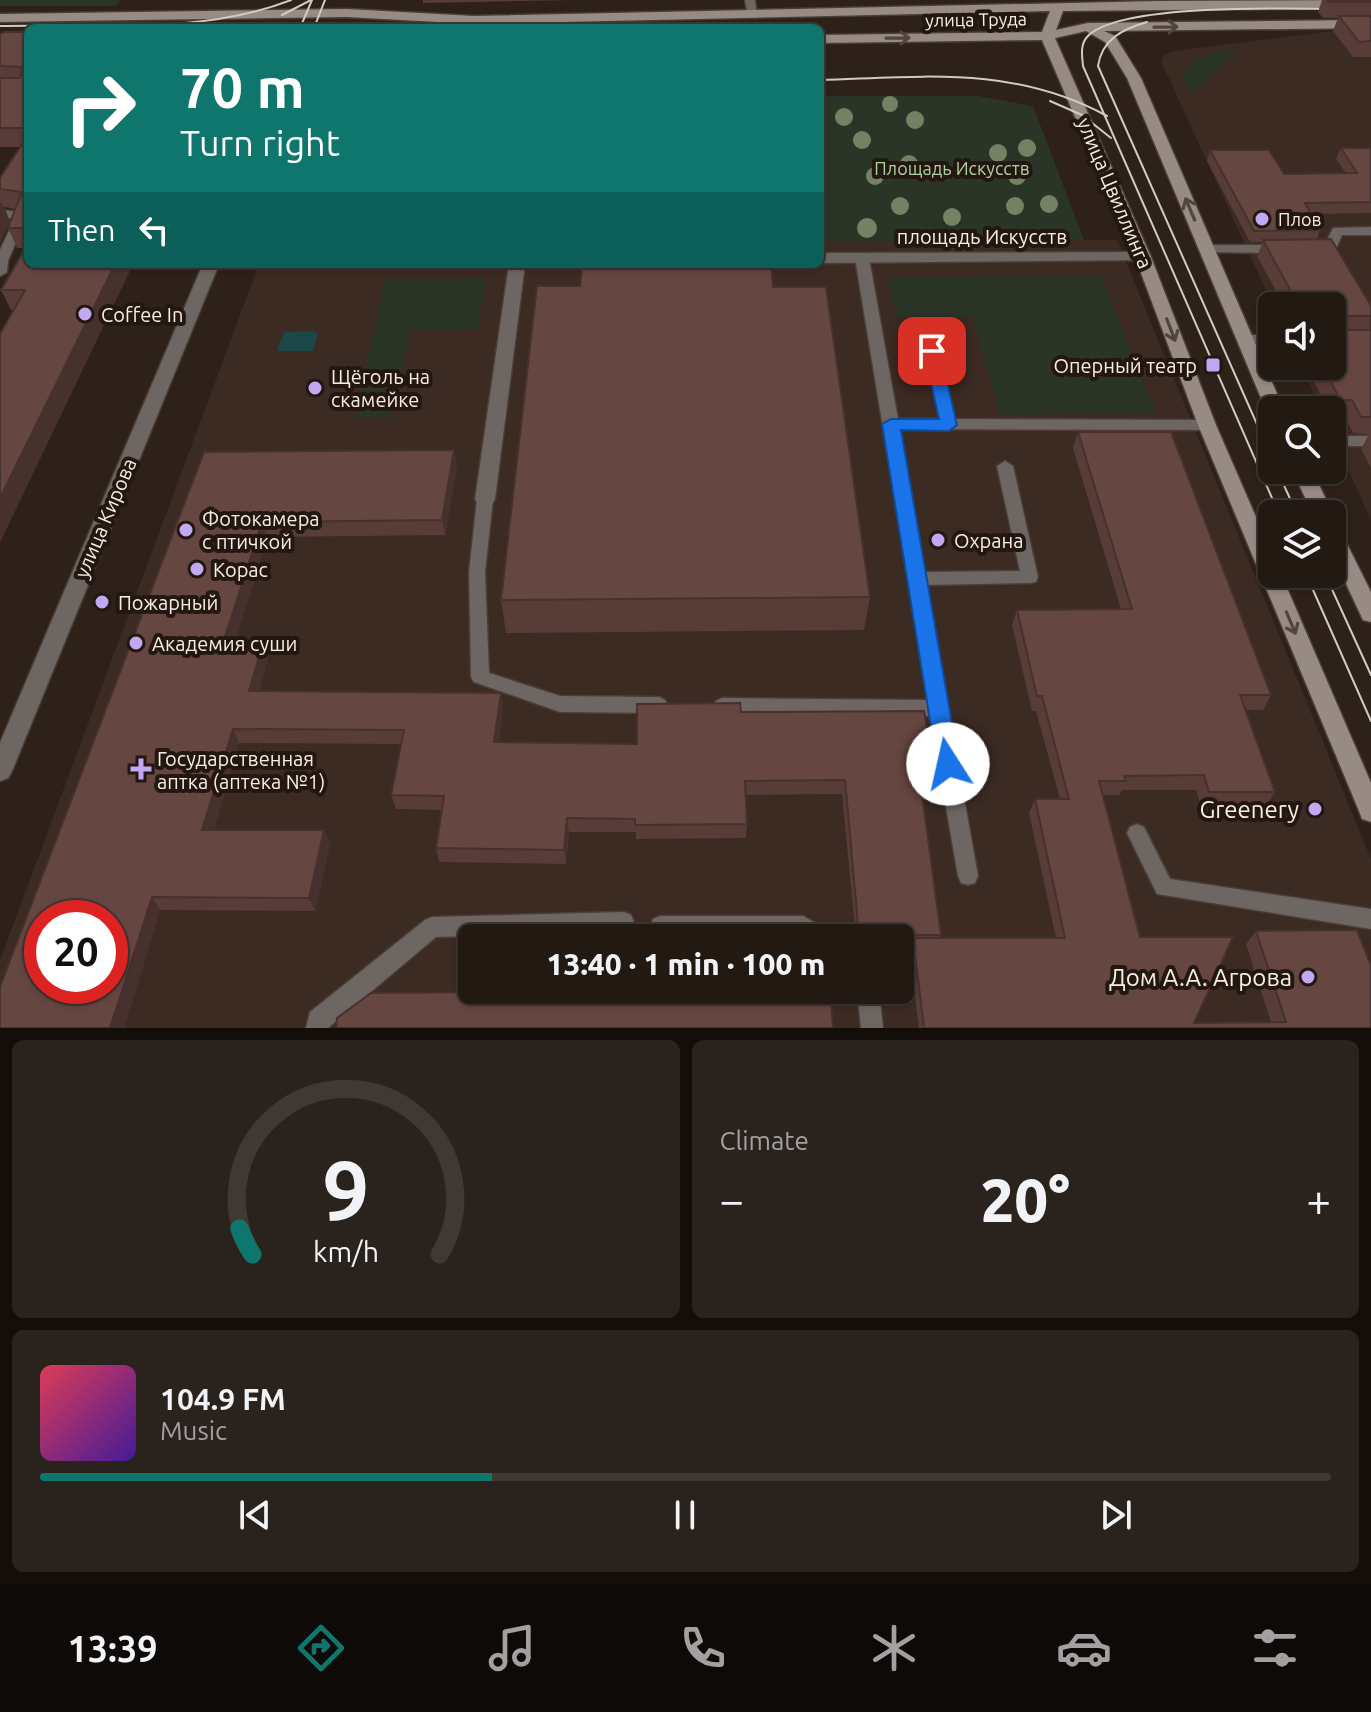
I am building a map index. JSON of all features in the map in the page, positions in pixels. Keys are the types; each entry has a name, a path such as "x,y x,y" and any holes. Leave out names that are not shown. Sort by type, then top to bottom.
{"main road":[{"name":"улица Труда","path":"0,18 283,7 350,7 474,20 753,16 1033,4 1365,3"},
{"path":"1047,36 1062,5 1088,27 1110,39 1128,65 1269,396"},
{"path":"328,24 350,7"},
{"name":"улица Труда","path":"824,39 1047,36 1088,27 1371,24"},
{"name":"улица Цвиллинга","path":"1047,36 1143,257 1207,425 1371,811"},
{"path":"1346,562 1371,614"}],"street":[{"name":"площадь Искусств","path":"824,258 1143,257"},
{"name":"улица Кирова","path":"0,771 209,268"},
{"path":"485,499 516,268"}],"lane":[{"path":"750,0 753,16"},
{"path":"0,214 23,215 0,265"},
{"path":"1301,248 1330,248 1337,231 1371,231"},
{"path":"1208,249 1287,249"},
{"path":"862,258 968,876"},
{"path":"926,326 949,425"},
{"path":"1246,339 1258,339"},
{"path":"891,424 1207,425"},
{"path":"1346,441 1371,441"},
{"path":"917,579 1030,577 1005,466"},
{"path":"485,499 477,572 480,677 560,704 670,705"},
{"path":"702,706 938,708"},
{"path":"1137,833 1164,887 1371,919"},
{"path":"317,1028 318,1020 432,927 624,922"},
{"path":"869,1004 872,1028"}],"shaded area":[{"path":"1371,31 1371,520 1346,465 1346,396 1315,396 1307,380 1346,380 1346,292 1267,292 1161,61 1174,51 1325,32"},
{"path":"1117,240 1371,859 1371,1028 0,1028 0,960 258,268 824,268 824,241"}],"green space":[{"path":"0,0 120,0 116,6 0,6"},
{"path":"1238,50 1192,95 1183,76 1193,63 1214,53"},
{"name":"Площадь Искусств","path":"824,96 978,96 1033,106 1084,240 824,241"},
{"path":"1101,275 1156,413 1000,415 973,317 897,318 888,278"},
{"path":"485,278 478,329 410,330 392,418 354,418 385,280"}],"water":[{"path":"313,331 318,334 313,351 277,351 284,332"}],"building":[{"path":"1371,0 1371,2 1328,2"},
{"path":"1339,16 1371,16 1371,41 1359,42"},
{"path":"24,32 24,128 0,128 0,78 20,78 23,67 0,66 0,34"},
{"path":"24,141 24,228 8,228 22,192 0,189 0,178"},
{"path":"1341,148 1371,148 1371,202 1305,203 1320,230 1254,231 1210,150 1269,150 1284,174 1357,173"},
{"path":"1331,239 1371,306 1371,316 1346,316 1346,292 1291,292 1263,240"},
{"path":"24,251 24,268 113,268 0,498 0,334 25,290 1,290"},
{"path":"582,268 771,268 773,287 826,287 870,597 501,600 537,286 580,286"},
{"path":"1346,330 1371,330 1371,417 1361,417 1352,400 1338,396 1330,380 1346,380"},
{"path":"1078,432 1171,432 1271,695 1240,695 1275,792 1209,792 1204,775 1124,776 1126,781 1099,781 1140,937 1233,937 1194,1023 1286,1022 1256,931 1357,930 1371,966 1371,1028 924,1028 914,938 1065,938 1035,799 1069,799 1042,696 1037,696 1017,610 1132,609"},
{"path":"454,450 442,520 262,522 223,643 263,643 249,691 501,693 494,742 637,744 637,704 740,703 741,712 924,711 935,779 920,779 941,935 914,935 914,924 858,924 845,780 745,781 747,824 635,825 635,819 567,818 564,850 436,848 444,796 391,795 404,730 233,729 202,830 324,830 309,898 152,897 128,972 128,900 33,900 204,452"},
{"path":"24,924 24,1004 118,1004 110,1028 0,1028 0,987"},
{"path":"458,992 458,1004 831,1004 833,1028 336,1028 337,1018 371,993"}],"tram line":[{"path":"166,24 221,19 291,0"},
{"path":"282,15 311,0"},
{"path":"302,24 312,0"},
{"path":"316,24 325,0"},
{"path":"1104,115 1083,66 1082,47 1087,37 1107,25 1138,17 1222,9 1371,10"},
{"path":"1147,22 1115,36 1104,49 1098,66 1258,426"},
{"path":"0,26 24,26"},
{"path":"824,80 931,77 1002,81 1037,88 1104,115"},
{"path":"1050,101 1082,115 1111,138"},
{"path":"1104,115 1273,500"},
{"path":"1283,484 1291,500"},
{"path":"1312,588 1371,721"},
{"path":"1331,588 1371,675"}],"place":[{"name":"Плов","path":"1262,219"},
{"name":"Coffee In","path":"85,314"},
{"name":"Оперный театр","path":"1213,365"},
{"name":"Щёголь на скамейке","path":"315,388"},
{"name":"Фотокамера с птичкой","path":"186,530"},
{"name":"Охрана","path":"938,540"},
{"name":"Корас","path":"197,569"},
{"name":"Пожарный","path":"102,602"},
{"name":"Академия суши","path":"136,643"},
{"name":"Государственная аптка (аптека №1)","path":"141,769"},
{"name":"Greenery","path":"1315,809"},
{"name":"Дом А.А. Агрова","path":"1308,977"}],"route":[{"path":"932,351 949,425 891,424 948,764"}]}
